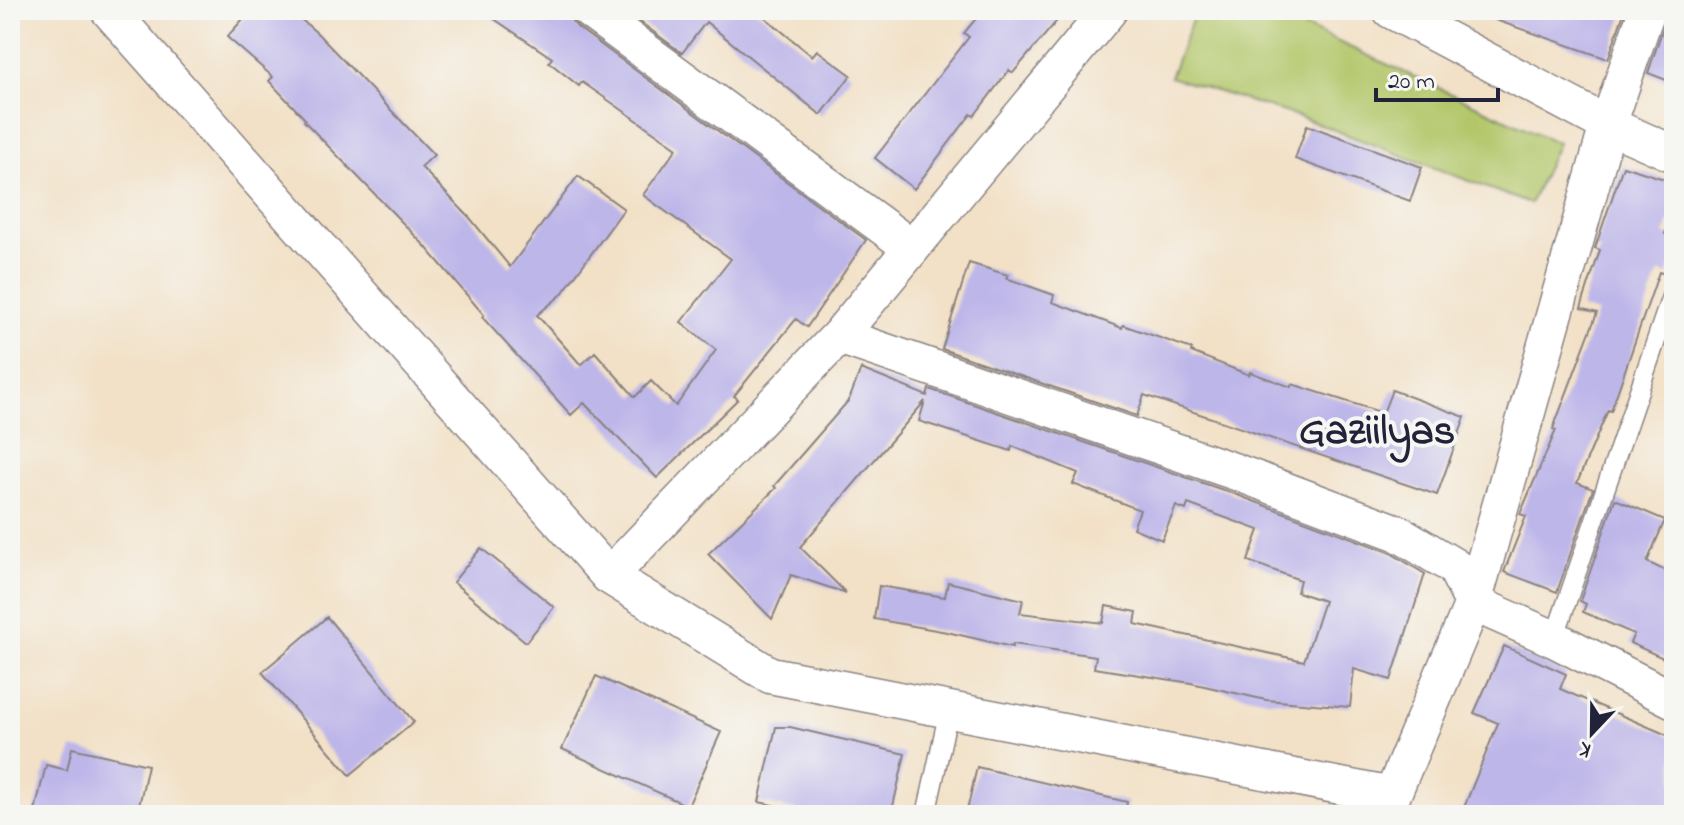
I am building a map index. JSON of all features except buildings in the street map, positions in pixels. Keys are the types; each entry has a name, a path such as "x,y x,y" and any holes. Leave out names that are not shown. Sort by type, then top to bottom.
{"street":[{"path":"109,10 609,576 770,675 949,710 1388,806 1473,603 1608,125 1647,10"},
{"path":"589,10 912,248"},
{"path":"609,576 839,336 1109,10"},
{"path":"1391,10 1608,125 1674,154"},
{"path":"839,336 1236,472 1398,533 1455,567 1473,603 1554,639 1674,700"}],"lane":[{"path":"1554,639 1674,288"},
{"path":"926,815 949,710"}],"green space":[{"path":"1196,10 1269,10 1558,143 1530,204 1300,117 1170,77"}],"district":[{"name":"Gaziilyas","path":"1377,432"}]}
